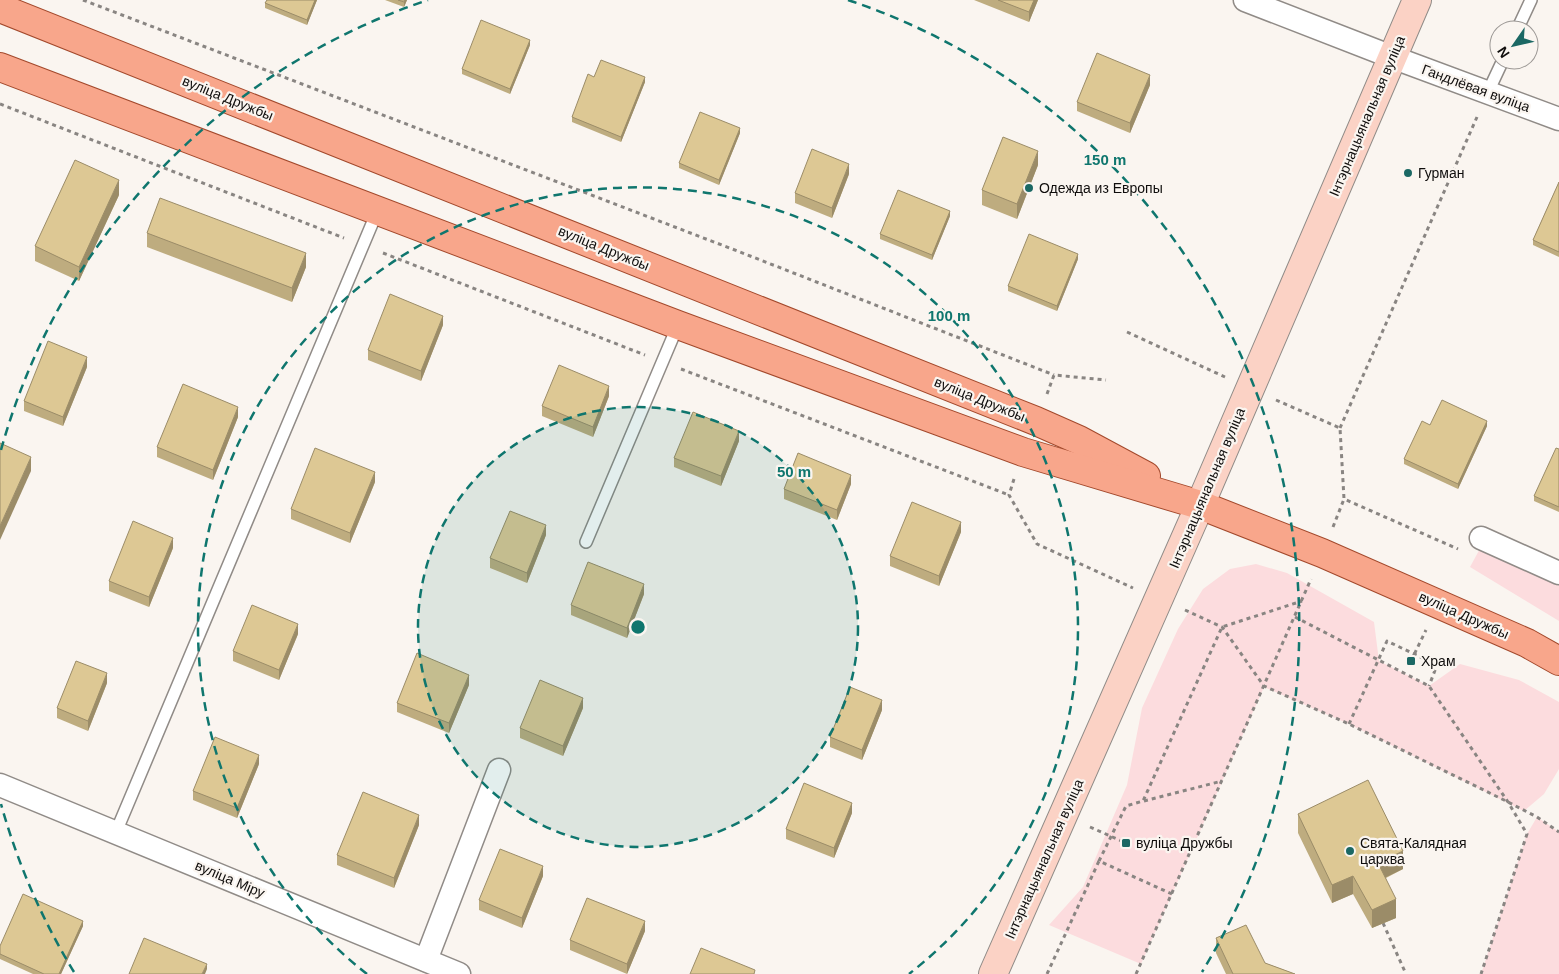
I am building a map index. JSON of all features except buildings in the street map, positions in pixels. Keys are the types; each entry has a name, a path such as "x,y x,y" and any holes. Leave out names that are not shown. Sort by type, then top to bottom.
{"main road":[{"name":"Інтэрнацыянальная вуліца","path":"993,974 1200,505 1417,0"},
{"name":"вуліца Дружбы","path":"0,8 13,16 1036,421 1079,440 1200,505"},
{"name":"вуліца Дружбы","path":"0,68 678,325 1023,452 1200,505 1322,553 1527,643 1559,661"}],"street":[{"name":"Гандлёвая вуліца","path":"1245,0 1559,120"},
{"path":"1473,545 1559,573"},
{"path":"426,960 499,770"},
{"name":"вуліца Міру","path":"0,785 459,974"}],"lane":[{"path":"1522,20 1531,0"},
{"path":"1488,92 1498,70"},
{"path":"116,832 377,212"},
{"path":"586,542 678,325"}],"path":[{"path":"83,0 740,252 1054,375 1106,380"},
{"path":"1136,974 1295,617 1344,499 1340,428 1488,92"},
{"path":"0,104 1009,495 1036,544 1222,627 1264,686 1350,724 1508,802 1538,817 1559,832"},
{"path":"1126,332 1340,428"},
{"path":"1036,421 1054,375"},
{"path":"1009,495 1023,452"},
{"path":"1344,499 1473,545"},
{"path":"1143,801 1222,627 1302,601"},
{"path":"1411,661 1439,604"},
{"path":"1295,617 1429,686 1508,802 1527,834 1481,974"},
{"path":"1350,724 1387,641 1437,665 1429,686"},
{"path":"1047,974 1126,806 1222,781"},
{"path":"1063,816 1126,843"},
{"path":"1099,861 1172,894"},
{"path":"1383,923 1406,974"}],"shaded area":[{"path":"1482,545 1559,580 1559,621 1470,567"},
{"path":"1256,564 1287,573 1374,622 1379,661 1429,686 1460,664 1519,680 1559,702 1559,769 1544,794 1524,811 1349,724 1264,687 1141,964 1049,925 1083,887 1127,785 1142,708 1178,629 1203,589 1230,569"},
{"path":"1537,817 1559,832 1559,974 1481,974 1527,834"}],"place":[{"name":"Гурман","path":"1408,173"},
{"name":"Одежда из Европы","path":"1029,188"},
{"name":"Храм","path":"1411,661"},
{"name":"вуліца Дружбы","path":"1126,843"},
{"name":"Свята-Калядная царква","path":"1350,851"}]}
